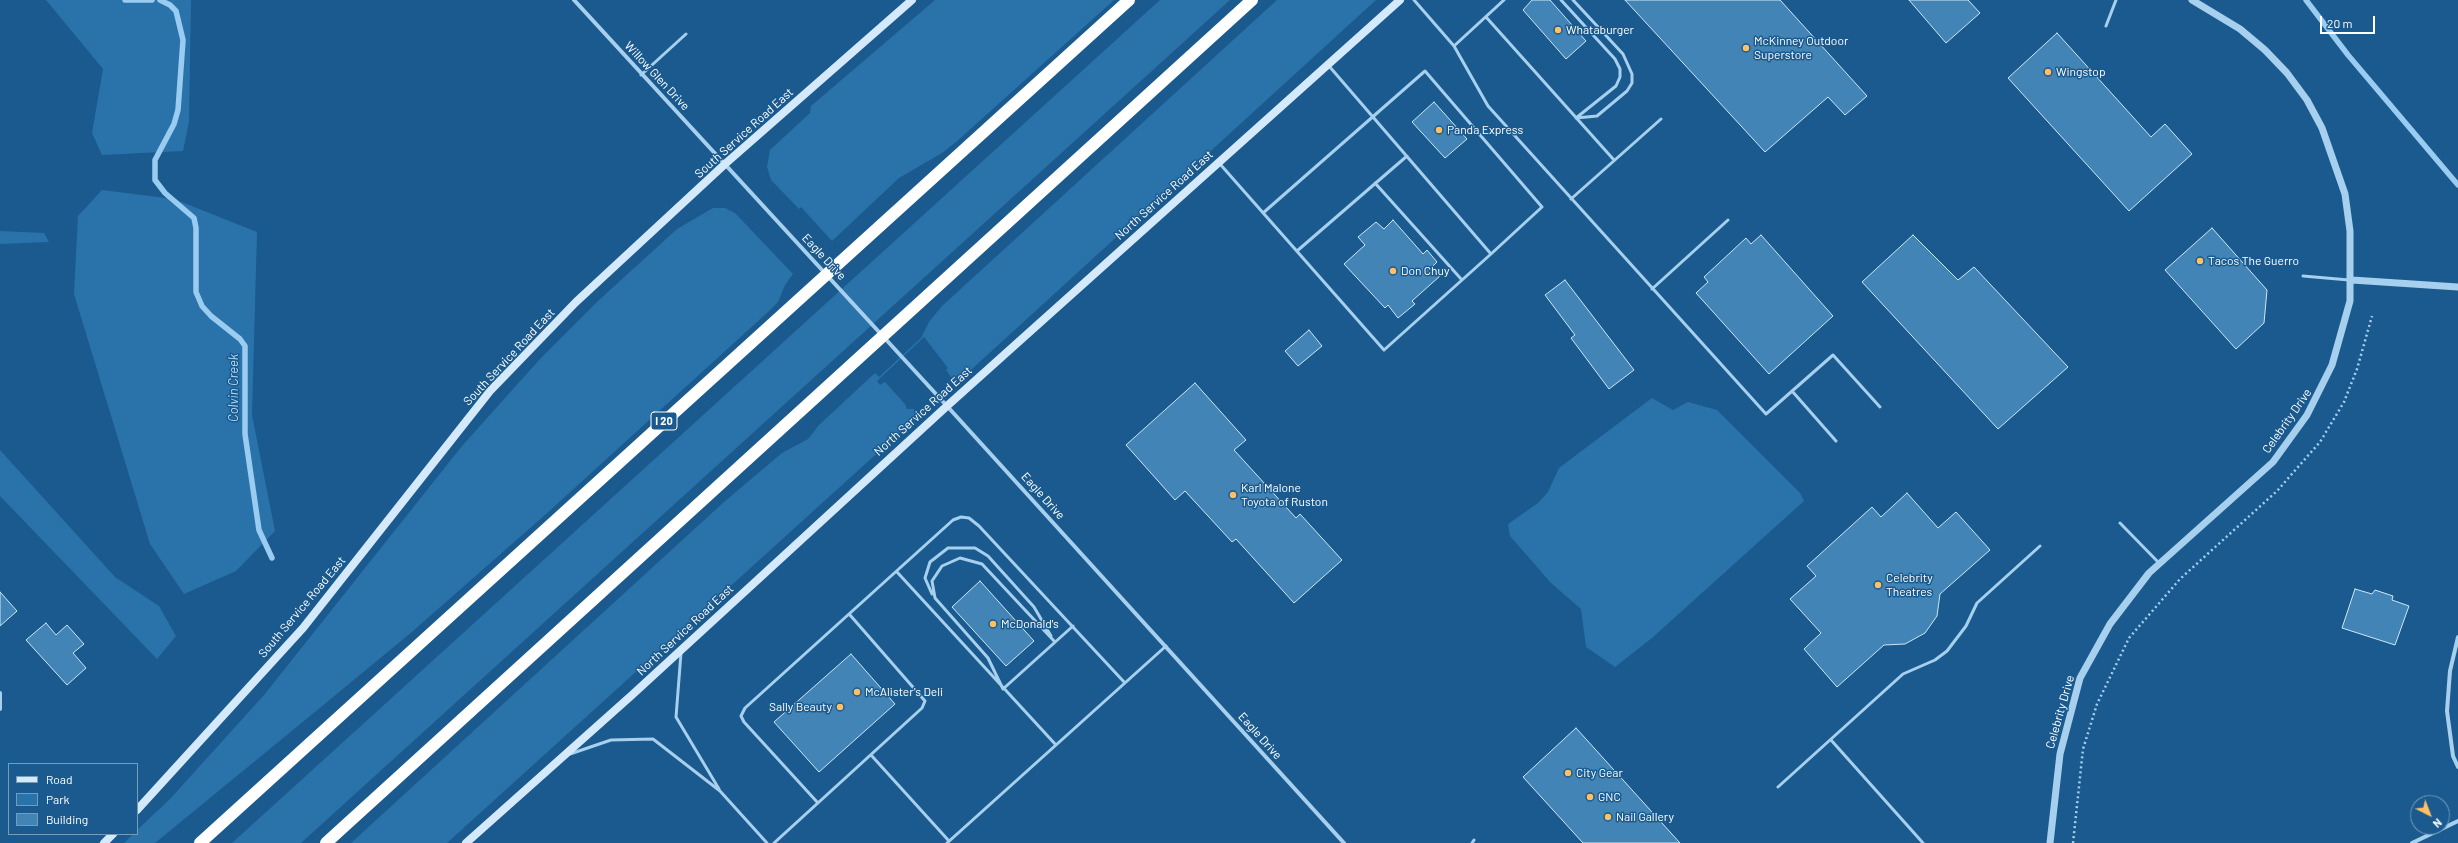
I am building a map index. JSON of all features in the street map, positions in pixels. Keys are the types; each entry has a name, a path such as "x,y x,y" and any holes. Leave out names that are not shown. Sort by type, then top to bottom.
{"highway":[{"name":"I 20","path":"200,843 1130,0"},
{"path":"326,843 1252,0"},
{"path":"194,843 222,823"}],"main road":[{"name":"South Service Road East","path":"138,809 303,628 490,391 576,302 725,164 912,0"},
{"name":"North Service Road East","path":"466,843 681,650 947,406 1400,0"},
{"path":"104,843 112,835"}],"street":[{"name":"Willow Glen Drive","path":"574,0 725,164"},
{"name":"Celebrity Drive","path":"2050,843 2060,754 2080,678 2110,624 2150,573 2273,462 2307,416 2322,390 2332,365 2350,301 2352,280 2350,231 2345,194 2322,128 2307,100 2287,73 2265,50 2234,25 2192,0"},
{"name":"Eagle Drive","path":"725,164 928,384 1344,843"},
{"path":"2352,280 2458,287"},
{"path":"2458,637 2450,671 2447,711 2453,756 2458,767"},
{"path":"0,693 0,709"},
{"path":"2412,843 2458,821"}],"lane":[{"path":"1414,0 1454,46 1488,106 1766,414 1833,355 1880,407"},
{"path":"1454,46 1504,0"},
{"path":"1560,0 1615,59 1620,69 1620,77 1616,86 1576,118"},
{"path":"1573,0 1623,54 1632,74 1627,91 1597,116 1576,118"},
{"path":"2106,26 2116,0"},
{"path":"1486,16 1614,160"},
{"path":"642,75 686,34"},
{"path":"1328,64 1491,254"},
{"path":"1218,163 1263,213 1297,250 1384,350 1542,207 1425,71 1263,213"},
{"path":"1571,199 1661,119"},
{"path":"1297,250 1406,156"},
{"path":"1375,183 1462,280"},
{"path":"1652,288 1728,220"},
{"path":"2303,276 2352,280"},
{"path":"1792,391 1836,441"},
{"path":"818,803 744,722 741,716 745,708 850,615 953,520 961,517 969,518 979,526 1125,683"},
{"path":"2120,523 2160,564"},
{"path":"1778,787 1903,674 1935,660 1947,652 1966,626 1977,603 2040,546"},
{"path":"1003,690 988,658 935,598 925,578 926,568 930,562 948,548 976,548 988,556 1034,607 1055,642"},
{"path":"935,598 932,581 942,566 960,558 973,560 982,564 1055,642"},
{"path":"897,572 1003,690 1056,745"},
{"path":"774,843 922,708 925,701 850,615"},
{"path":"1003,690 1073,626"},
{"path":"871,755 948,842 1166,646"},
{"path":"681,650 676,717 720,791"},
{"path":"563,757 611,740 653,739 720,791 767,843"},
{"path":"1831,740 1923,843"}],"path":[{"path":"2073,843 2083,749 2097,704 2129,638 2180,579 2277,491 2320,442 2344,402 2357,369 2372,316"}],"green space":[{"path":"46,0 191,0 189,122 183,151 102,155 92,133 103,69"},
{"path":"935,0 1114,0 956,142 942,153 899,178 832,241 801,207 799,209 771,180 767,167 770,150 810,113 811,106"},
{"path":"1160,0 1230,0 301,843 232,843"},
{"path":"1277,0 1376,0 961,379 956,380 951,377 946,370 948,368 924,337 877,381 880,385 885,382 905,404 907,409 914,409 916,418 447,843 351,843 724,502 782,453 808,439 819,425 875,373 879,377 921,338 929,322 942,306"},
{"path":"102,190 174,199 257,232 252,415 275,531 236,571 184,594 150,544 74,294 78,216"},
{"path":"713,208 725,208 735,213 793,274 785,285 778,302 546,514 413,631 155,843 124,843 132,835 138,835 138,829 170,799 264,695 462,446 540,359 598,301 677,229"},
{"path":"0,231 44,233 49,242 0,244"},
{"path":"1652,398 1673,410 1688,402 1717,410 1800,493 1804,501 1652,638 1615,667 1586,647 1581,609 1551,583 1510,536 1508,524 1538,503 1548,492 1559,468"},
{"path":"0,450 115,577 159,606 176,636 157,659 0,496"}],"building":[{"name":"Whataburger","path":"1532,0 1550,0 1586,41 1566,59 1523,10"},
{"name":"McKinney Outdoor Superstore","path":"1625,0 1780,0 1867,96 1845,115 1828,97 1765,152"},
{"path":"1909,0 1968,0 1980,13 1946,43"},
{"path":"2057,33 2151,137 2165,124 2192,154 2129,211 2008,78"},
{"name":"Panda Express","path":"1434,102 1467,139 1445,158 1412,122"},
{"name":"Don Chuy","path":"1393,220 1423,254 1427,250 1437,262 1432,267 1440,276 1412,301 1415,304 1398,318 1388,305 1385,308 1344,264 1365,245 1358,237 1376,222 1384,229"},
{"path":"2212,228 2267,290 2264,323 2236,349 2165,270"},
{"path":"1761,235 1833,316 1769,374 1696,293 1708,282 1704,277 1746,238 1751,244"},
{"path":"1913,235 1958,280 1974,267 2068,367 1998,429 1862,282"},
{"path":"1565,280 1634,370 1609,389 1571,338 1575,335 1545,295"},
{"path":"1309,330 1322,346 1298,366 1285,351"},
{"name":"Karl Malone Toyota of Ruston","path":"1195,383 1246,440 1234,450 1296,518 1300,514 1342,560 1294,603 1236,539 1232,542 1185,491 1175,500 1126,445"},
{"name":"Celebrity Theatres","path":"1907,493 1938,528 1956,512 1990,550 1940,594 1937,616 1925,633 1905,644 1884,645 1837,687 1804,649 1821,633 1790,599 1816,576 1807,566 1872,507 1881,517"},
{"name":"McDonald's","path":"980,581 1034,641 1006,666 952,607"},
{"path":"2355,589 2372,594 2375,590 2393,596 2392,600 2409,606 2395,645 2342,628"},
{"path":"0,592 17,611 0,626"},
{"path":"46,623 56,635 67,625 84,644 73,653 86,668 67,685 26,640"},
{"path":"851,654 895,704 819,772 774,722"},
{"path":"1576,728 1680,843 1583,843 1523,777"}],"waterway":[{"name":"Colvin Creek","path":"125,0 152,0"},
{"name":"Colvin Creek","path":"160,0 170,5 176,11 183,40 178,110 174,124 155,160 155,180 165,193 194,218 196,228 196,292 202,306 211,316 240,339 245,346 245,434 259,530 272,558"},
{"path":"2306,0 2348,55 2458,185"}],"place":[{"name":"Whataburger","path":"1558,30"},
{"name":"McKinney Outdoor Superstore","path":"1746,48"},
{"name":"Wingstop","path":"2048,72"},
{"name":"Panda Express","path":"1439,130"},
{"name":"Tacos The Guerro","path":"2200,261"},
{"name":"Don Chuy","path":"1393,271"},
{"name":"Karl Malone Toyota of Ruston","path":"1233,495"},
{"name":"Celebrity Theatres","path":"1878,585"},
{"name":"McDonald's","path":"993,624"},
{"name":"McAlister's Deli","path":"857,692"},
{"name":"Sally Beauty","path":"840,707"},
{"name":"City Gear","path":"1568,773"},
{"name":"GNC","path":"1590,797"},
{"name":"Nail Gallery","path":"1608,817"}]}
